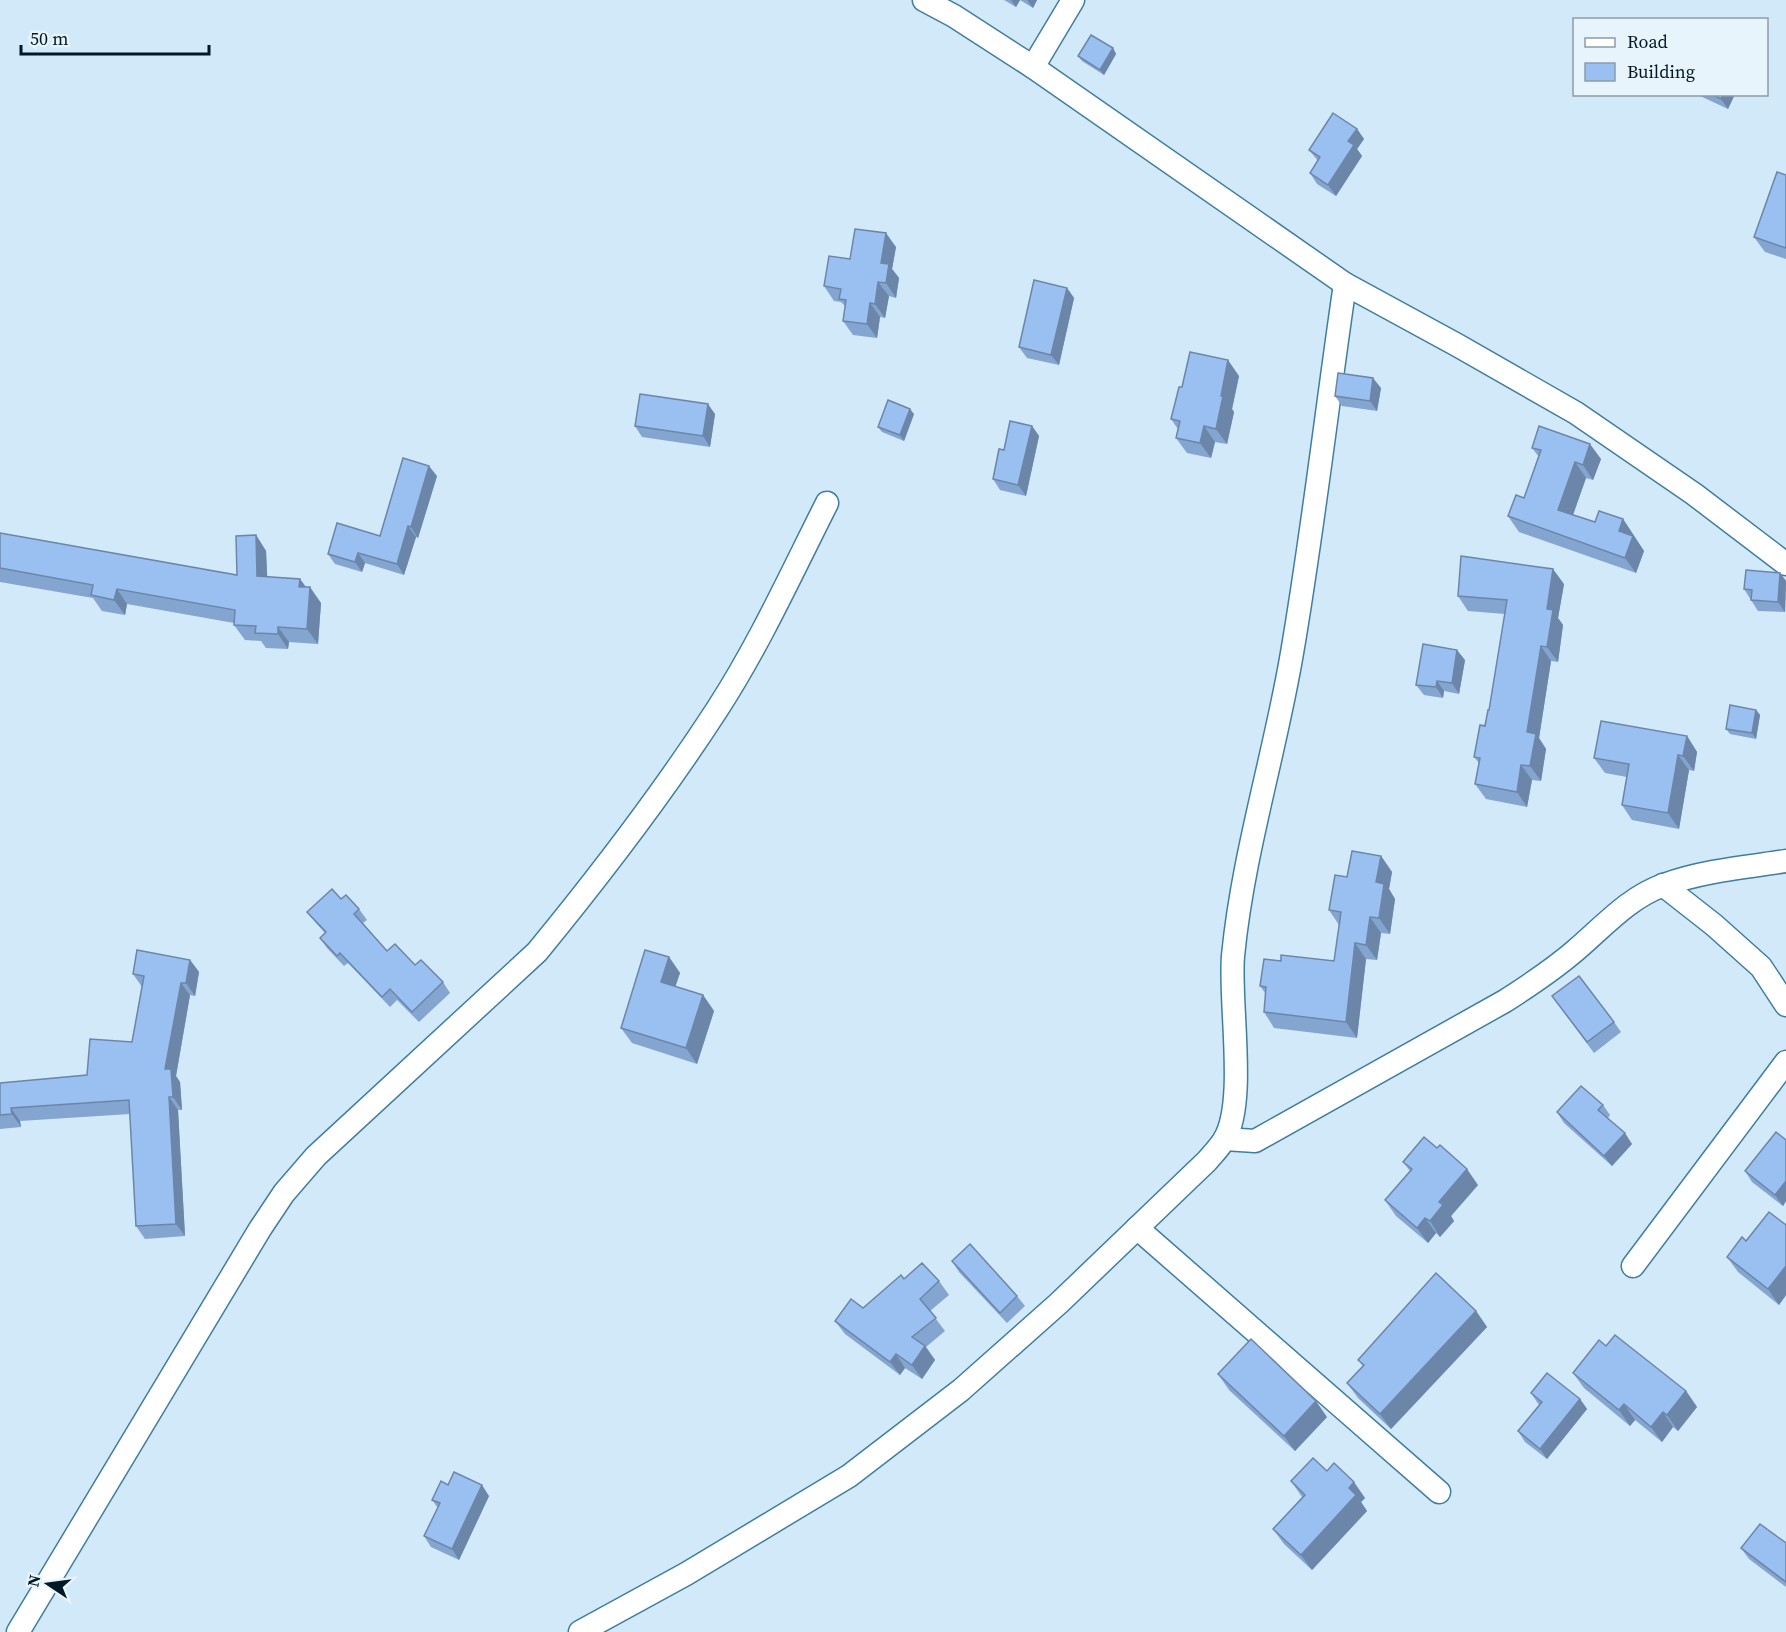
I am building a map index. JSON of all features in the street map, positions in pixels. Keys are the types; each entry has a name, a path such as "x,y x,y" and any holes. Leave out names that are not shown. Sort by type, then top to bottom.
{"street":[{"path":"924,0 954,16 1033,67 1345,284 1575,413 1694,494 1786,564"},
{"path":"1033,67 1073,0"},
{"path":"580,1632 686,1574 849,1476 961,1390 1059,1304 1207,1161 1225,1139 1233,1112 1236,1069 1232,1008 1233,955 1248,865 1292,653 1345,284"},
{"path":"18,1632 260,1228 284,1193 316,1156 537,952 623,844 719,707 760,636 827,503"},
{"path":"1225,1139 1256,1141 1505,1001 1539,980 1621,911 1663,885 1697,876 1786,861"},
{"path":"1663,885 1714,925 1761,967 1786,1005"},
{"path":"1633,1266 1786,1062"},
{"path":"1137,1228 1439,1492"}],"building":[{"path":"1091,35 1113,48 1100,70 1078,56"},
{"path":"1333,113 1357,129 1348,141 1354,145 1328,185 1310,173 1320,157 1309,150"},
{"path":"1777,172 1786,175 1786,248 1754,237"},
{"path":"855,229 886,233 881,263 889,264 886,283 878,282 875,304 870,303 867,324 843,321 846,300 839,299 841,289 824,286 829,256 850,259"},
{"path":"1034,280 1067,288 1051,355 1019,347"},
{"path":"1190,352 1228,360 1216,429 1204,426 1200,443 1176,438 1180,421 1171,419 1179,387 1182,387"},
{"path":"1338,373 1373,378 1370,401 1335,396"},
{"path":"640,394 708,404 703,436 635,426"},
{"path":"888,400 910,409 900,435 878,427"},
{"path":"1010,421 1032,426 1018,485 993,479 999,449 1004,450"},
{"path":"1539,426 1590,444 1583,465 1575,462 1558,510 1595,522 1599,511 1623,519 1619,531 1633,536 1625,558 1508,516 1516,495 1524,498 1541,450 1532,448"},
{"path":"403,458 429,466 411,527 408,526 397,564 358,553 355,562 328,554 337,523 380,536"},
{"path":"0,533 237,575 236,536 256,535 257,576 300,579 299,587 310,587 307,629 278,627 278,634 255,633 256,626 234,625 235,610 117,589 114,600 91,595 93,585 0,568"},
{"path":"1461,556 1553,569 1547,609 1553,610 1547,647 1541,646 1527,732 1536,734 1530,766 1521,765 1517,792 1475,784 1480,758 1474,757 1480,725 1485,726 1489,710 1507,600 1458,596"},
{"path":"1746,570 1780,573 1778,602 1751,600 1752,590 1744,589"},
{"path":"1423,644 1457,650 1452,683 1437,681 1436,687 1416,685"},
{"path":"1730,705 1756,710 1752,733 1726,729"},
{"path":"1601,721 1687,736 1683,756 1678,755 1668,813 1622,805 1629,764 1594,758"},
{"path":"1352,851 1381,856 1376,882 1384,884 1379,918 1370,917 1366,945 1355,943 1346,1022 1264,1012 1266,987 1260,986 1264,959 1281,961 1281,955 1334,961 1341,912 1329,910 1335,875 1347,877"},
{"path":"332,889 341,899 346,895 359,909 354,914 387,951 395,944 415,965 421,960 443,982 412,1012 390,989 382,997 340,953 337,956 320,938 326,932 307,912"},
{"path":"137,950 190,960 186,983 181,983 165,1069 171,1069 173,1097 169,1097 176,1224 136,1226 129,1100 11,1108 12,1114 0,1115 0,1083 87,1075 90,1039 132,1042 144,976 133,974"},
{"path":"645,950 669,957 661,982 703,995 686,1048 621,1028"},
{"path":"1579,976 1614,1022 1587,1042 1552,996"},
{"path":"1581,1086 1603,1105 1598,1110 1625,1133 1604,1156 1557,1112"},
{"path":"1776,1132 1786,1140 1786,1181 1775,1195 1745,1171"},
{"path":"1424,1137 1437,1148 1440,1145 1467,1169 1439,1202 1443,1205 1430,1221 1425,1218 1417,1228 1385,1200 1412,1169 1403,1162"},
{"path":"1769,1212 1786,1225 1786,1266 1768,1289 1727,1257 1742,1237 1746,1241"},
{"path":"970,1244 1017,1296 1000,1313 952,1261"},
{"path":"922,1263 939,1281 920,1299 936,1318 912,1337 925,1346 912,1365 896,1354 890,1362 835,1321 851,1299 863,1308 901,1275 904,1279"},
{"path":"1436,1273 1476,1311 1380,1414 1347,1383 1364,1365 1358,1360"},
{"path":"1615,1335 1686,1391 1667,1415 1663,1412 1651,1427 1624,1404 1619,1410 1573,1373 1599,1340 1606,1346"},
{"path":"1251,1339 1316,1401 1284,1436 1218,1374"},
{"path":"1547,1373 1580,1399 1540,1449 1518,1431 1542,1402 1531,1393"},
{"path":"1313,1458 1327,1471 1334,1463 1354,1482 1349,1488 1356,1495 1301,1555 1273,1529 1305,1495 1291,1481"},
{"path":"454,1472 482,1485 452,1549 424,1536 440,1503 432,1500 441,1481 448,1485"},
{"path":"1760,1524 1786,1543 1786,1582 1741,1548"}]}
